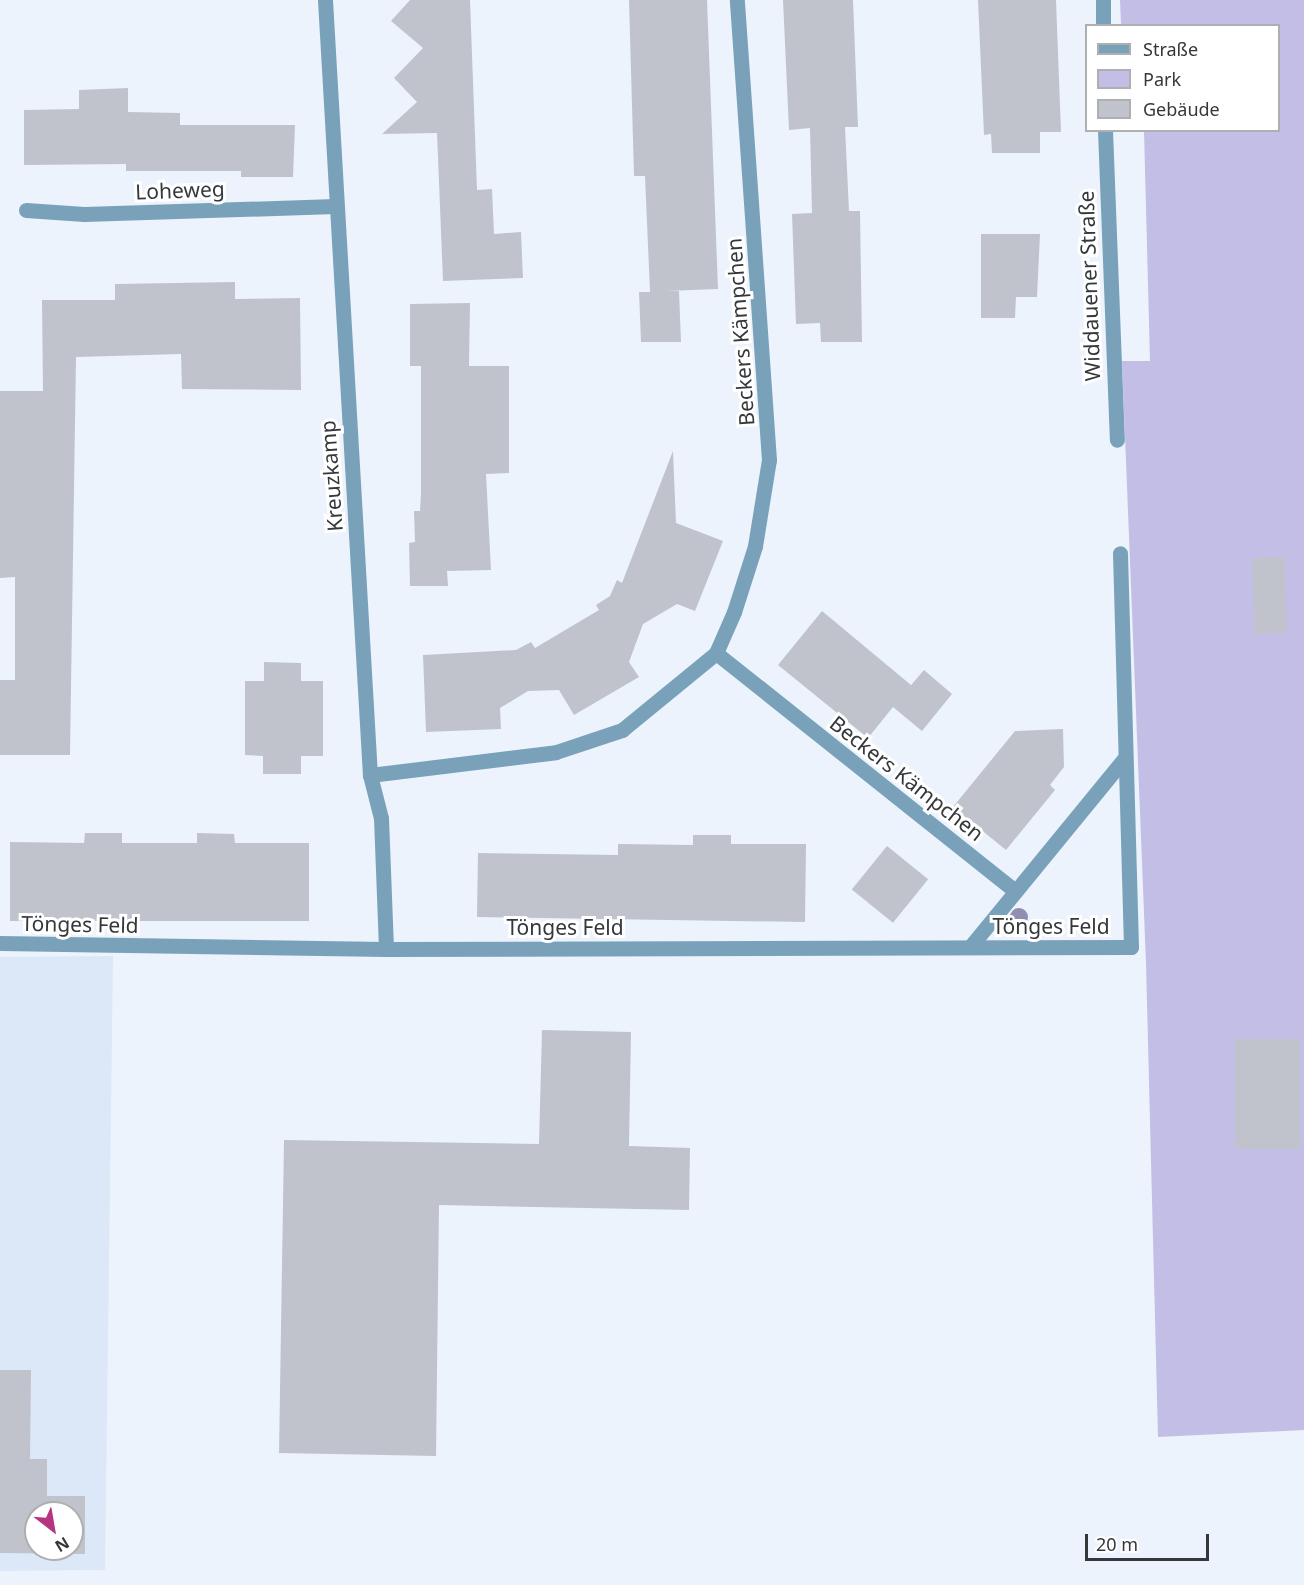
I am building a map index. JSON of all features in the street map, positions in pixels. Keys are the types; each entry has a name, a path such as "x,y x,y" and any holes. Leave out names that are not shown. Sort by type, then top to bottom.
{"street":[{"name":"Kreuzkamp","path":"325,0 335,206 370,775 381,818 386,949"},
{"name":"Beckers Kämpchen","path":"370,775 556,752 622,730 716,653 734,612 755,546 769,460 737,0"},
{"path":"1103,0 1103,24"},
{"name":"Widdauener Straße","path":"1105,132 1117,440"},
{"name":"Loheweg","path":"26,210 84,214 335,206"},
{"path":"970,947 1124,760 1120,553"},
{"name":"Beckers Kämpchen","path":"716,653 1015,891"},
{"name":"Tönges Feld","path":"0,943 386,949 1131,947 1124,760"}],"shaded area":[{"path":"113,956 105,1570 0,1571 0,957"}],"green space":[{"path":"1120,0 1304,0 1304,1430 1158,1437 1146,963 1122,361 1150,361 1144,132 1280,132 1280,24 1121,24"}],"building":[{"path":"410,0 470,0 477,190 492,189 494,234 521,232 523,278 443,281 437,133 382,134 417,102 394,78 423,48 391,21"},
{"path":"629,0 707,0 718,289 666,291 679,291 681,342 641,342 639,292 650,292 645,176 634,176"},
{"path":"783,0 853,0 858,127 845,127 849,211 860,211 862,342 821,342 820,323 796,324 792,214 812,213 810,128 789,130"},
{"path":"978,0 1056,0 1061,132 1040,132 1040,153 992,153 991,134 984,135"},
{"path":"128,88 128,112 180,113 180,125 295,125 293,177 241,177 241,171 126,171 126,164 24,165 24,110 79,109 79,90"},
{"path":"981,234 1040,234 1037,297 1016,297 1015,318 981,318"},
{"path":"235,282 235,299 300,298 301,390 182,389 181,354 76,357 70,755 0,755 0,680 15,680 15,577 0,578 0,391 43,391 42,300 115,300 115,284"},
{"path":"470,303 469,366 509,366 509,473 486,474 491,570 447,571 448,586 410,586 409,543 415,542 414,511 420,511 421,493 421,366 410,366 410,304"},
{"path":"673,451 676,523 723,541 695,611 677,604 643,624 629,662 639,677 574,715 559,690 528,691 500,708 501,729 426,732 423,655 516,650 531,642 535,648 599,610 596,605 610,596 617,580 622,583"},
{"path":"1284,557 1287,633 1255,634 1252,558"},
{"path":"822,611 911,685 900,698 924,670 952,694 922,731 893,707 868,738 778,665"},
{"path":"264,662 301,663 301,681 323,681 323,756 301,756 301,774 263,774 263,756 245,755 245,681 264,681"},
{"path":"1063,729 1064,767 1050,785 1055,790 1006,850 953,807 1015,731"},
{"path":"85,833 122,833 122,843 197,843 197,833 234,834 235,843 309,843 309,921 10,921 10,842 84,843"},
{"path":"693,835 731,835 731,844 806,844 805,922 477,917 478,853 618,855 618,844 693,845"},
{"path":"887,846 928,879 893,923 852,890"},
{"path":"542,1030 631,1032 629,1146 690,1148 689,1210 439,1205 436,1456 279,1453 284,1140 539,1144"},
{"path":"1235,1039 1300,1039 1300,1149 1235,1149"},
{"path":"0,1370 31,1370 30,1459 47,1459 47,1496 85,1496 85,1554 84,1501 24,1501 24,1553 0,1553"}]}
